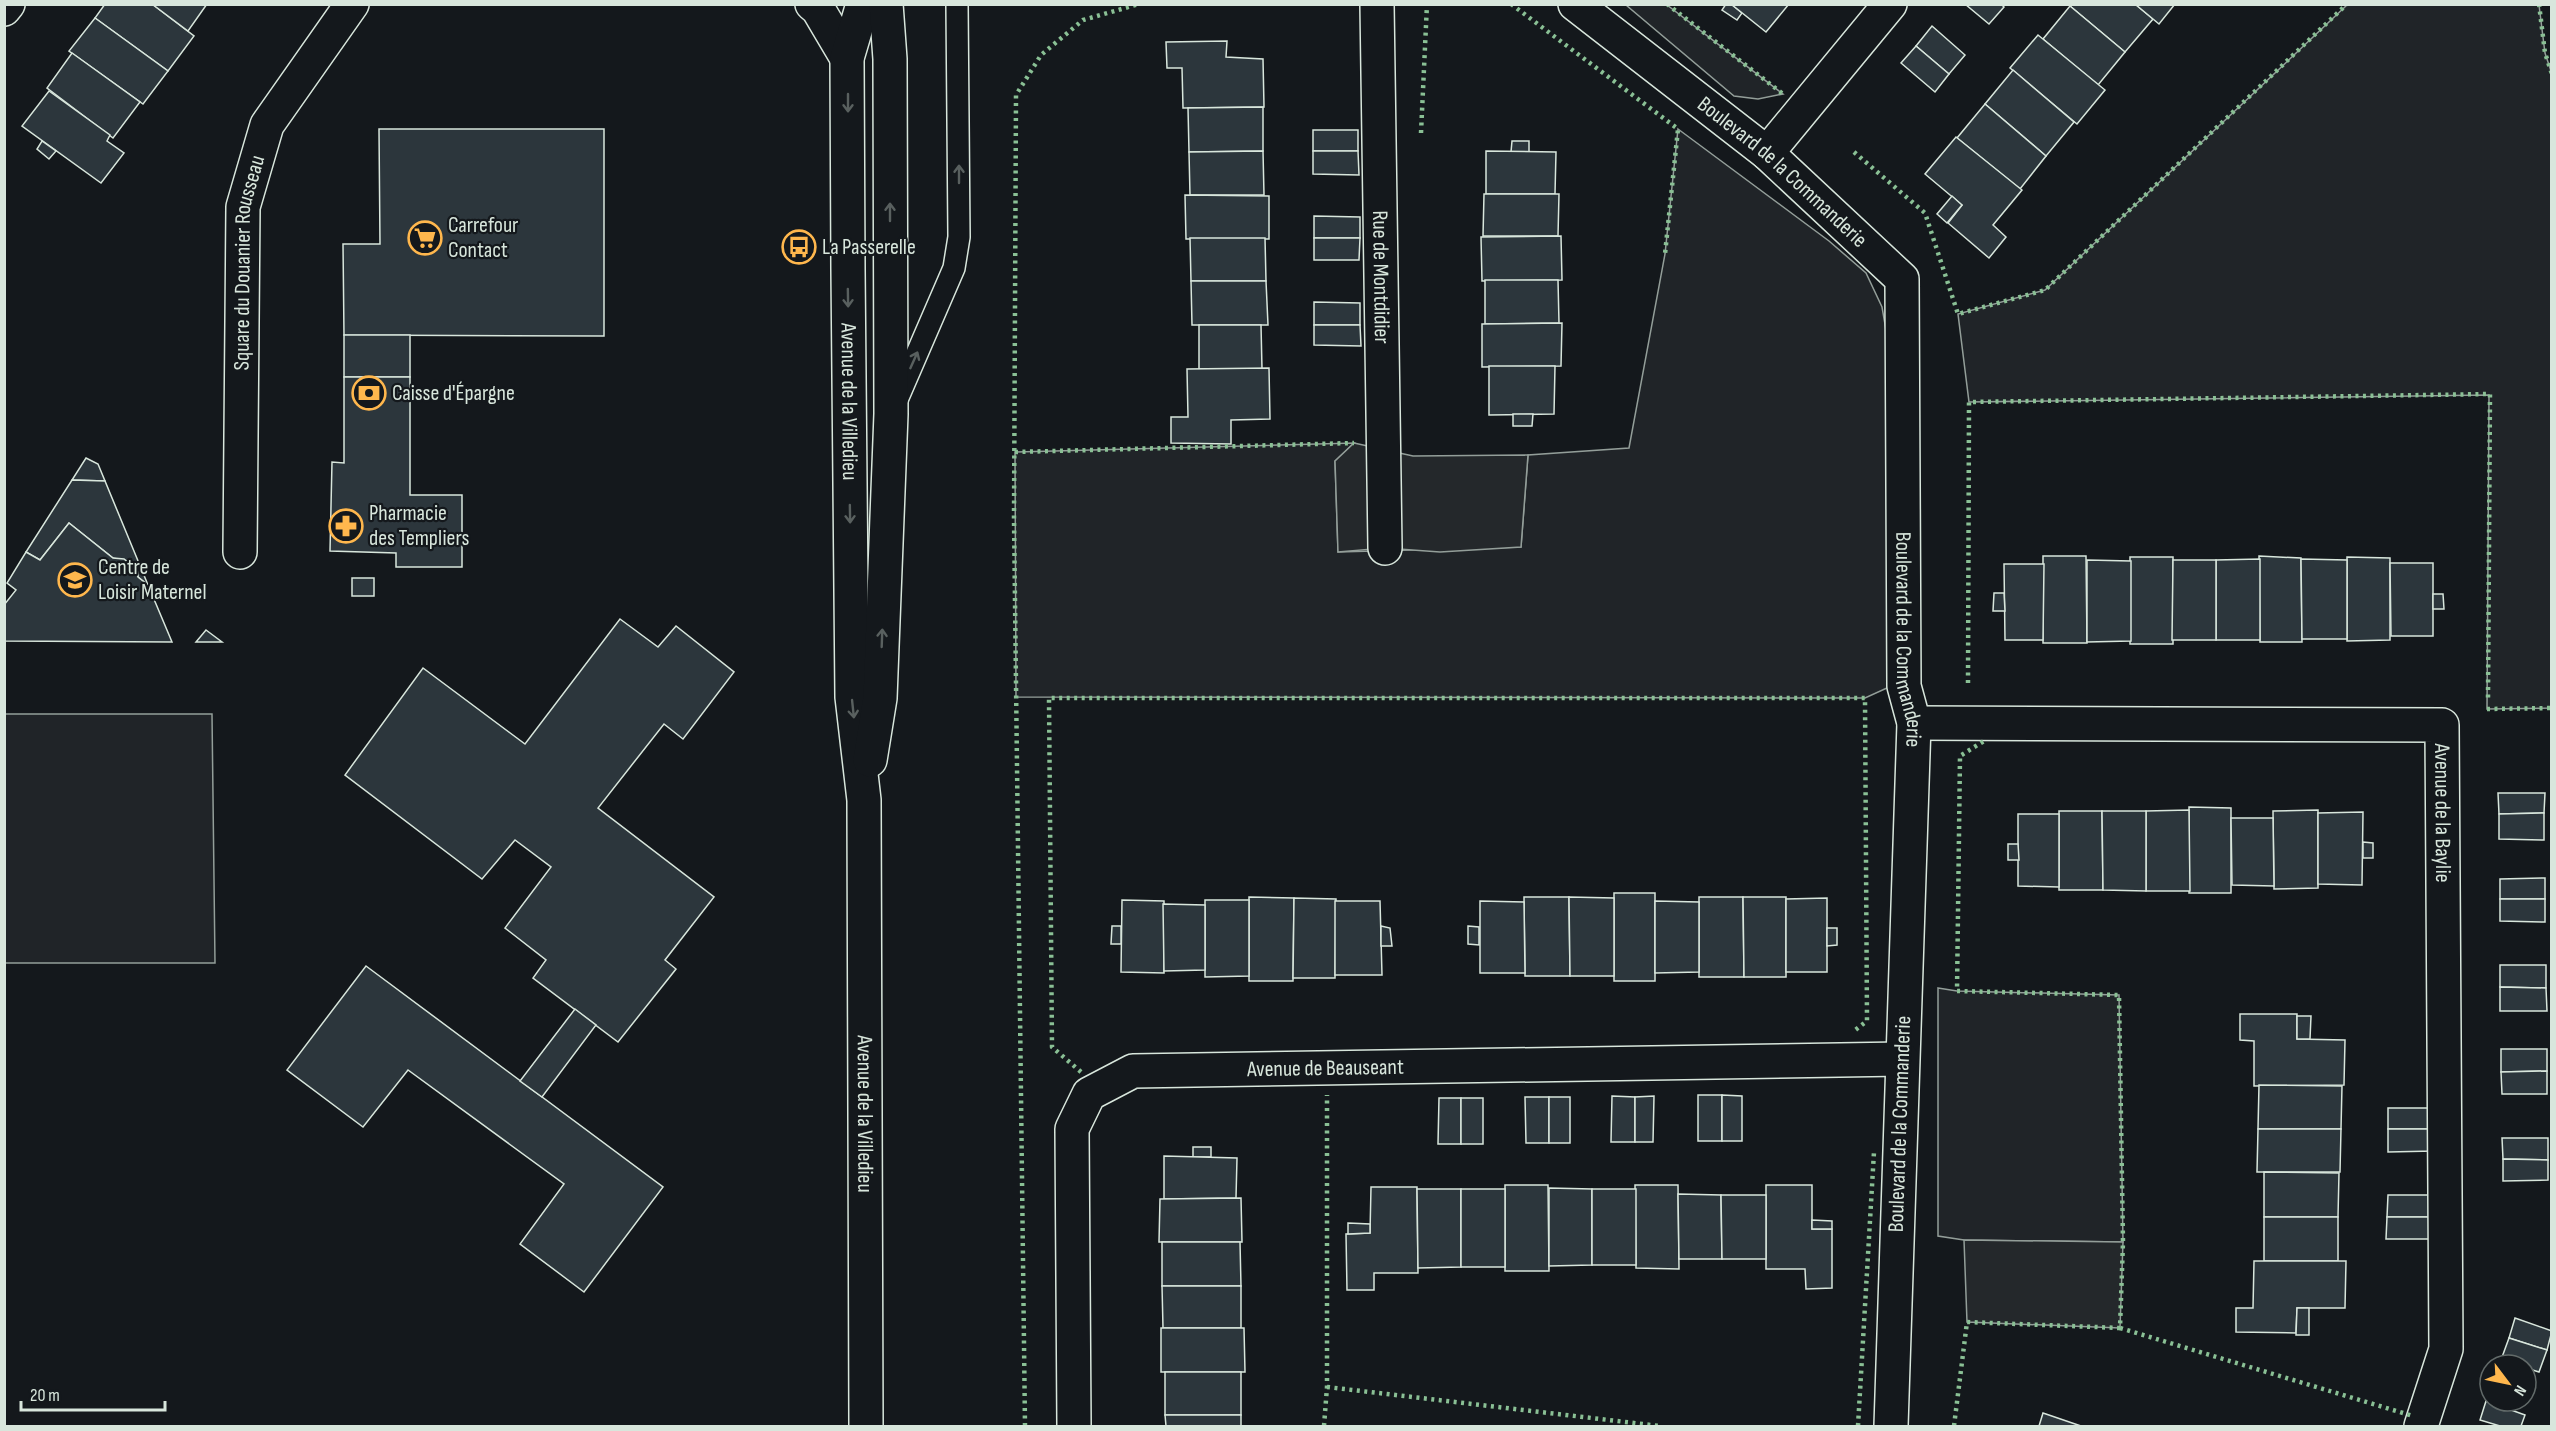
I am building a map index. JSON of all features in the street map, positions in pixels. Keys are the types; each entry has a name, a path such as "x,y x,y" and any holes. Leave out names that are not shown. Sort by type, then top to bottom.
{"street":[{"path":"4,9 8,4"},
{"name":"Square du Douanier Rousseau","path":"240,552 243,207 267,125 352,4"},
{"path":"812,4 818,9 848,58"},
{"name":"Avenue de la Villedieu","path":"863,4 848,58 852,697 864,800 866,1426"},
{"name":"Avenue de la Villedieu","path":"864,800 880,698 891,414 890,59 886,4"},
{"name":"Rue de Montdidier","path":"1377,4 1385,548"},
{"name":"Boulevard de la Commanderie","path":"1575,4 1767,153 1902,279 1904,686 1914,723 1891,1426"},
{"path":"1767,153 1890,4"},
{"name":"Avenue de la Baylie","path":"1914,723 2442,725 2446,1349 2421,1426"},
{"name":"Avenue de Beauseant","path":"1074,1426 1072,1129 1089,1094 1133,1071 1902,1059"}],"lane":[{"path":"891,414 954,268 959,237 957,4"}],"shaded area":[{"path":"1626,5 1667,5 1783,94 1758,99 1734,96"},
{"path":"2347,5 2539,5 2545,53 2552,74 2551,708 2487,709 2489,395 1969,402 1958,314 2045,290"},
{"path":"1678,129 1829,241 1866,273 1882,307 1889,347 1887,688 1865,698 1016,697 1015,452 1354,443 1335,461 1338,552 1521,547 1528,455 1629,448 1665,254"},
{"path":"1354,443 1413,456 1528,455 1521,547 1440,552 1385,548 1338,552 1335,461"},
{"path":"5,714 212,714 215,963 5,963"},
{"path":"1938,988 1957,991 2119,995 2123,1242 1964,1240 1938,1236"},
{"path":"1964,1240 2123,1242 2120,1328 1967,1322"}],"building":[{"path":"105,4 152,4 194,36 168,71 95,18"},
{"path":"152,4 207,4 188,31"},
{"path":"1726,4 1731,4 1742,13 1737,20 1722,10"},
{"path":"1731,4 1789,4 1766,32"},
{"path":"1965,4 2001,4 2004,7 1989,24"},
{"path":"2071,4 2135,4 2153,19 2125,52 2070,6"},
{"path":"2135,4 2175,4 2159,24"},
{"path":"2070,6 2125,52 2098,85 2043,39"},
{"path":"95,18 168,71 143,104 69,51"},
{"path":"1932,26 1965,55 1949,74 1916,46"},
{"path":"2038,35 2105,90 2077,124 2010,68"},
{"path":"1227,41 1226,57 1263,59 1264,107 1183,108 1182,68 1167,68 1166,42"},
{"path":"1916,46 1949,74 1935,92 1901,63"},
{"path":"72,53 140,102 113,138 47,88"},
{"path":"2013,70 2074,122 2046,156 1985,104"},
{"path":"49,91 110,135 107,141 124,153 101,183 22,126"},
{"path":"1985,104 2046,156 2020,189 1957,138"},
{"path":"1263,107 1263,151 1189,152 1188,108"},
{"path":"379,129 604,129 604,336 344,335 343,244 380,244"},
{"path":"1313,130 1358,130 1358,151 1313,151"},
{"path":"1956,137 2022,190 1993,225 2006,237 1989,258 1948,223 1962,205 1925,174"},
{"path":"42,141 56,151 49,159 37,149"},
{"path":"1512,141 1529,141 1529,152 1511,152"},
{"path":"1263,151 1264,195 1190,195 1189,152"},
{"path":"1313,151 1358,151 1359,175 1313,174"},
{"path":"1486,151 1556,152 1555,194 1486,194"},
{"path":"1484,194 1559,194 1558,236 1483,236"},
{"path":"1185,195 1269,196 1269,239 1186,239"},
{"path":"1952,196 1962,205 1947,223 1937,214"},
{"path":"1314,216 1360,217 1360,238 1314,238"},
{"path":"1561,236 1562,280 1482,281 1481,237"},
{"path":"1190,238 1265,238 1266,281 1191,281"},
{"path":"1314,238 1360,238 1359,260 1314,260"},
{"path":"1485,280 1558,280 1559,323 1485,324"},
{"path":"1191,281 1266,281 1268,325 1192,325"},
{"path":"1314,302 1360,303 1360,325 1314,325"},
{"path":"1562,323 1561,366 1482,367 1482,324"},
{"path":"1199,325 1261,325 1262,369 1199,369"},
{"path":"1314,325 1360,325 1361,346 1314,345"},
{"path":"344,335 410,335 410,377 344,377"},
{"path":"1489,366 1555,366 1554,414 1489,415"},
{"path":"1269,368 1270,419 1231,420 1231,444 1171,443 1171,417 1188,417 1187,369"},
{"path":"344,377 410,377 410,495 462,495 462,567 396,567 396,553 330,551 332,462 344,463"},
{"path":"1513,414 1533,414 1532,426 1513,426"},
{"path":"86,458 98,464 105,481 72,480"},
{"path":"72,480 105,481 148,585 138,577 138,572 129,562 113,558 69,523 40,560 26,552"},
{"name":"Centre de Loisir Maternel","path":"69,523 113,558 124,559 134,567 138,577 148,585 172,642 4,641 4,605 16,590 7,583 26,552 40,560"},
{"path":"2043,556 2086,556 2087,643 2043,643"},
{"path":"2259,556 2301,558 2302,642 2260,642"},
{"path":"2130,557 2173,557 2173,644 2130,644"},
{"path":"2347,557 2390,558 2390,640 2347,641"},
{"path":"2260,559 2260,640 2216,640 2216,560"},
{"path":"2301,559 2347,560 2347,639 2302,639"},
{"path":"2087,560 2131,561 2131,641 2087,642"},
{"path":"2173,560 2216,560 2216,640 2172,640"},
{"path":"2390,563 2433,563 2433,636 2391,636"},
{"path":"2004,564 2044,564 2043,640 2005,640"},
{"path":"352,578 374,578 374,596 352,596"},
{"path":"1994,593 2004,593 2005,611 1993,611"},
{"path":"2433,594 2443,594 2444,609 2433,609"},
{"path":"620,619 658,647 676,626 734,672 683,739 664,724 598,808 714,897 665,960 676,969 618,1042 533,978 546,960 505,928 551,867 515,840 482,879 345,775 423,668 525,744"},
{"path":"206,630 222,642 196,642"},
{"path":"2498,793 2545,793 2544,813 2499,814"},
{"path":"2189,807 2231,808 2231,893 2189,893"},
{"path":"2189,810 2190,891 2146,891 2146,811"},
{"path":"2318,810 2318,888 2274,889 2273,811"},
{"path":"2059,811 2102,811 2103,890 2059,890"},
{"path":"2102,811 2146,811 2146,891 2103,890"},
{"path":"2363,812 2362,885 2318,884 2318,813"},
{"path":"2544,813 2544,840 2499,839 2499,814"},
{"path":"2018,814 2059,814 2059,887 2018,886"},
{"path":"2231,818 2273,818 2274,886 2232,885"},
{"path":"2363,842 2373,843 2373,858 2363,858"},
{"path":"2008,844 2018,844 2019,860 2008,860"},
{"path":"2545,878 2545,899 2500,899 2500,879"},
{"path":"1614,893 1655,893 1655,981 1614,981"},
{"path":"1249,897 1294,898 1293,981 1249,981"},
{"path":"1524,897 1569,897 1570,976 1525,976"},
{"path":"1569,897 1614,898 1614,976 1570,976"},
{"path":"1699,897 1743,897 1744,977 1699,977"},
{"path":"1743,897 1786,897 1786,977 1744,977"},
{"path":"1294,898 1336,899 1335,978 1293,978"},
{"path":"1827,898 1827,972 1786,972 1786,899"},
{"path":"2500,899 2545,899 2545,922 2500,921"},
{"path":"1122,900 1164,901 1164,973 1121,972"},
{"path":"1205,900 1249,900 1249,976 1205,977"},
{"path":"1335,901 1380,901 1382,975 1335,975"},
{"path":"1480,901 1524,902 1525,973 1480,973"},
{"path":"1655,901 1699,902 1699,972 1655,973"},
{"path":"1163,904 1205,905 1205,970 1164,971"},
{"path":"1112,926 1121,926 1121,944 1111,944"},
{"path":"1381,926 1390,928 1392,946 1381,946"},
{"path":"1468,926 1479,927 1479,945 1468,944"},
{"path":"1827,928 1837,928 1837,945 1827,946"},
{"path":"2500,965 2546,965 2546,988 2500,987"},
{"path":"366,966 663,1187 584,1292 520,1244 564,1184 408,1070 363,1127 287,1070"},
{"path":"2500,987 2546,988 2547,1011 2500,1011"},
{"path":"575,1009 596,1025 542,1097 520,1081"},
{"path":"2240,1014 2297,1014 2297,1039 2345,1040 2344,1085 2254,1086 2254,1041 2240,1040"},
{"path":"2297,1016 2311,1016 2310,1039 2297,1039"},
{"path":"2501,1049 2547,1049 2547,1071 2501,1072"},
{"path":"2547,1071 2547,1094 2502,1094 2501,1072"},
{"path":"2259,1085 2342,1086 2341,1129 2258,1129"},
{"path":"1698,1095 1722,1095 1722,1141 1698,1141"},
{"path":"1722,1095 1742,1096 1742,1141 1722,1141"},
{"path":"1612,1096 1635,1097 1635,1142 1611,1142"},
{"path":"1654,1096 1653,1142 1635,1142 1635,1097"},
{"path":"1525,1097 1549,1097 1549,1143 1526,1143"},
{"path":"1549,1097 1570,1097 1570,1143 1549,1143"},
{"path":"1439,1098 1461,1098 1461,1144 1438,1144"},
{"path":"1461,1098 1483,1098 1483,1144 1461,1144"},
{"path":"2388,1108 2435,1108 2434,1129 2388,1129"},
{"path":"2258,1129 2341,1129 2340,1172 2257,1172"},
{"path":"2388,1129 2434,1129 2434,1151 2388,1152"},
{"path":"2502,1138 2548,1138 2548,1160 2503,1159"},
{"path":"1193,1147 1211,1147 1211,1157 1193,1157"},
{"path":"1164,1156 1237,1158 1236,1198 1164,1199"},
{"path":"2503,1159 2548,1160 2548,1180 2503,1181"},
{"path":"2264,1172 2339,1173 2338,1217 2264,1217"},
{"path":"1505,1185 1548,1185 1549,1271 1505,1271"},
{"path":"1635,1185 1678,1185 1679,1269 1636,1268"},
{"path":"1766,1185 1812,1185 1812,1229 1832,1229 1832,1288 1806,1289 1805,1269 1766,1269"},
{"path":"1371,1187 1417,1187 1418,1273 1374,1273 1374,1290 1347,1290 1346,1234 1370,1233"},
{"path":"1549,1188 1592,1189 1592,1265 1549,1266"},
{"path":"1417,1189 1461,1189 1461,1267 1418,1268"},
{"path":"1461,1189 1505,1189 1505,1267 1461,1267"},
{"path":"1592,1189 1636,1189 1636,1265 1592,1265"},
{"path":"1678,1194 1721,1195 1722,1259 1679,1259"},
{"path":"1721,1195 1766,1195 1766,1259 1722,1259"},
{"path":"2388,1195 2435,1195 2434,1217 2387,1217"},
{"path":"1241,1198 1242,1242 1159,1242 1160,1199"},
{"path":"2264,1217 2338,1217 2338,1261 2264,1261"},
{"path":"2387,1217 2434,1217 2434,1239 2386,1239"},
{"path":"1812,1220 1832,1221 1832,1229 1812,1229"},
{"path":"1348,1223 1370,1224 1370,1233 1348,1234"},
{"path":"1162,1242 1240,1242 1241,1286 1162,1286"},
{"path":"2254,1261 2346,1261 2345,1308 2297,1308 2296,1333 2236,1332 2236,1308 2253,1308"},
{"path":"1162,1286 1241,1286 1241,1328 1163,1328"},
{"path":"2297,1308 2309,1308 2309,1335 2296,1335"},
{"path":"2515,1318 2552,1331 2547,1350 2509,1338"},
{"path":"1161,1328 1244,1328 1245,1372 1161,1372"},
{"path":"2509,1338 2547,1350 2539,1372 2538,1353 2504,1353"},
{"path":"1165,1372 1241,1372 1241,1415 1165,1415"},
{"path":"2043,1413 2081,1426 2039,1426"},
{"path":"2482,1413 2525,1415 2521,1426 2500,1426 2480,1420"},
{"path":"1165,1415 1241,1415 1241,1426 1166,1426"}],"hedge":[{"path":"1025,1426 1014,518 1016,95 1041,55 1083,20 1139,4"},
{"path":"1421,133 1427,4"},
{"path":"1511,4 1678,129 1665,254"},
{"path":"1667,4 1783,94"},
{"path":"1854,152 1925,213 1958,314 2045,290 2347,4"},
{"path":"2539,4 2545,53 2552,74"},
{"path":"1968,683 1969,402 2490,394 2488,700"},
{"path":"1015,452 1354,443"},
{"path":"1081,1072 1052,1047 1049,698 1865,698 1867,1021 1854,1031"},
{"path":"2487,709 2552,708"},
{"path":"1954,1426 1967,1322 2120,1328 2123,1242 2119,995 1957,991 1960,756 1984,741"},
{"path":"1324,1426 1327,1387 1327,1095"},
{"path":"1858,1426 1874,1152"},
{"path":"2120,1328 2413,1416"},
{"path":"1327,1387 1660,1426"}],"place":[{"name":"Carrefour Contact","path":"425,238"},
{"name":"La Passerelle","path":"799,247"},
{"name":"Caisse d'Épargne","path":"369,393"},
{"name":"Pharmacie des Templiers","path":"346,526"},
{"name":"Centre de Loisir Maternel","path":"75,580"}]}
